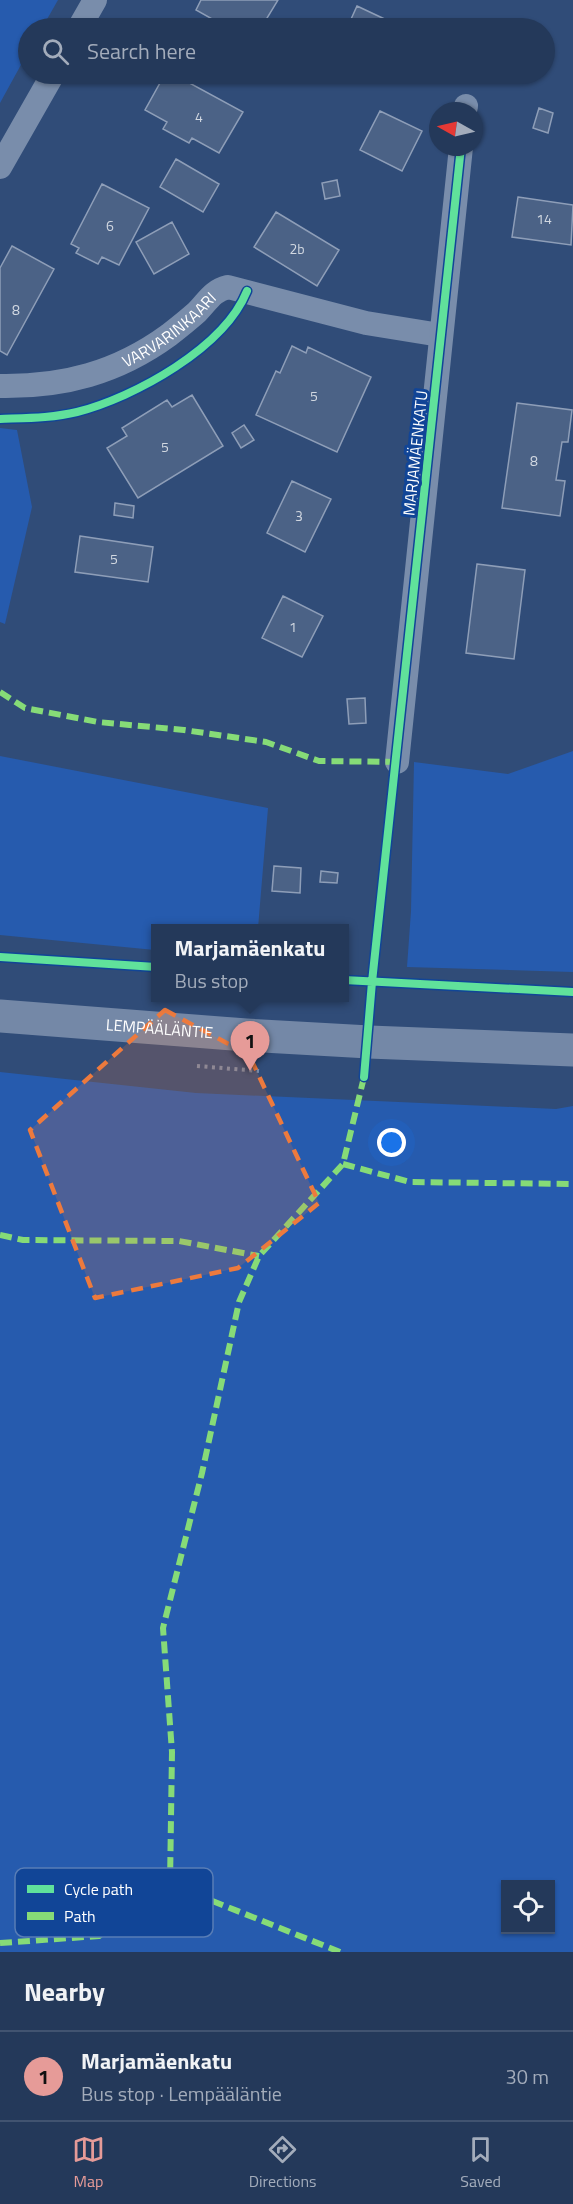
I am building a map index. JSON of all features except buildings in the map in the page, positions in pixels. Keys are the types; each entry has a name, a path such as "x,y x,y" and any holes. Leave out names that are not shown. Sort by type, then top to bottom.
{"main road":[{"name":"LEMPÄÄLÄNTIE","path":"0,1016 258,1036 573,1050"}],"street":[{"path":"85,18 95,0"},
{"path":"0,166 47,84"},
{"name":"MARJAMÄENKATU","path":"397,762 460,156"},
{"name":"VARVARINKAARI","path":"0,386 36,387 72,381 108,369 138,355 168,336 197,311 212,294 228,287 366,323 440,335"}],"highlighted area":[{"path":"165,1010 249,1055 319,1203 238,1268 95,1298 30,1130"}],"shaded area":[{"path":"0,0 58,0 48,18 18,18 18,70 0,103"},
{"path":"0,428 17,430 32,507 5,624 0,622"},
{"path":"573,751 573,972 407,967 411,911 414,762 508,774"},
{"path":"0,756 268,808 258,924 151,924 151,950 0,935"},
{"path":"0,1072 196,1093 556,1109 573,1106 573,1952 0,1952"}],"marked path":[{"path":"0,692 25,708 98,722 184,730 266,742 319,761 397,762"},
{"path":"170,1868 172,1752 163,1628 202,1473 239,1302 259,1256 343,1164 364,1077"},
{"path":"343,1164 410,1182 573,1184"},
{"path":"0,1235 23,1240 179,1241 259,1256"},
{"path":"213,1901 340,1952"},
{"path":"0,1943 85,1937"}],"cycle path":[{"path":"364,1077 372,982 460,156"},
{"path":"0,419 68,414 125,395 175,367 198,350 219,332 235,312 247,291"},
{"path":"0,957 151,967"},
{"path":"349,980 573,992"}],"place":[{"name":"Marjamäenkatu","path":"250,1071"}]}
